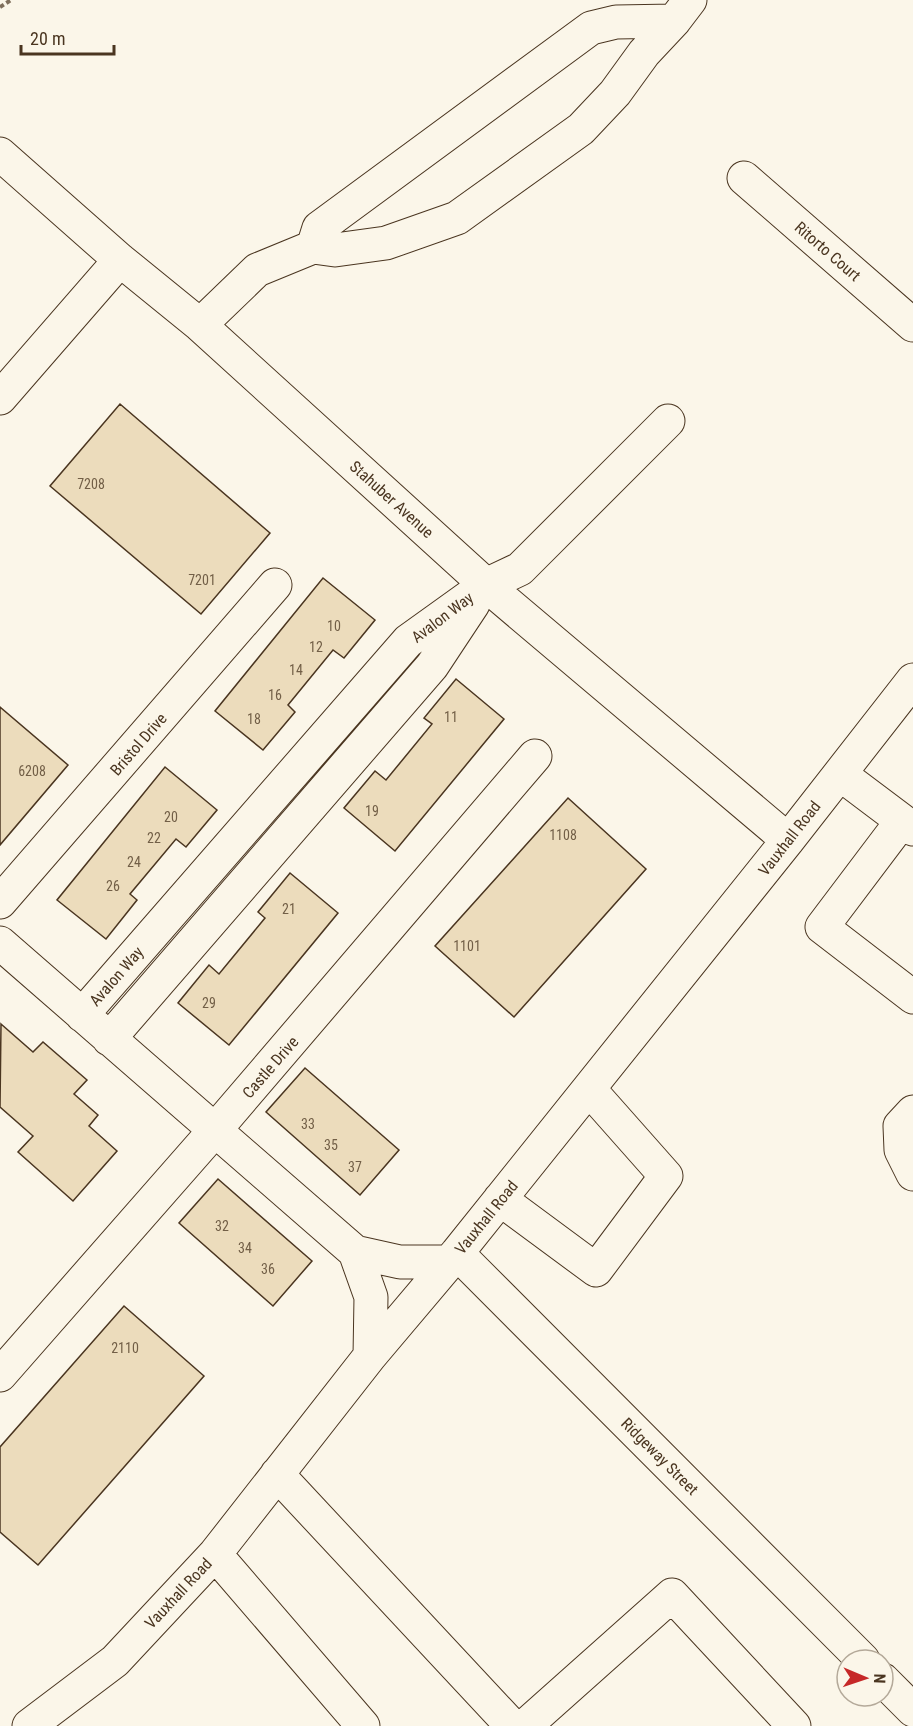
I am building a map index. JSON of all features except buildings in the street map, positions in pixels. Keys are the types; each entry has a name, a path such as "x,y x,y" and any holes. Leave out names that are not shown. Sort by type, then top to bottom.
{"street":[{"path":"313,247 319,228 591,28 682,10"},
{"path":"200,325 257,270 313,247 335,250 386,243 457,218 581,129 615,93 644,54 682,10"},
{"name":"Stahuber Avenue","path":"0,154 120,260 200,325 486,585 788,840"},
{"name":"Ritorto Court","path":"744,178 913,325"},
{"path":"0,398 120,260"},
{"path":"486,585 520,569 668,421"},
{"name":"Bristol Drive","path":"0,902 275,585"},
{"name":"Avalon Way","path":"82,1015 408,641 486,585"},
{"name":"Avalon Way","path":"109,1039 432,666 486,585"},
{"name":"Vauxhall Road","path":"29,1726 115,1661 215,1554 370,1356 589,1089 913,680"},
{"name":"Castle Drive","path":"0,1375 215,1130 535,756"},
{"path":"840,774 908,825 822,927 913,997"},
{"name":"Avalon Way","path":"0,943 355,1252 400,1262 453,1257"},
{"path":"500,1199 596,1270 666,1176 589,1089"},
{"path":"913,1112 900,1126 901,1150 913,1174"},
{"name":"Avalon Way","path":"355,1252 371,1297 370,1356"},
{"name":"Ridgeway Street","path":"453,1257 851,1648"},
{"path":"277,1474 512,1726"},
{"path":"215,1554 363,1726"},
{"path":"525,1726 672,1595 794,1726"},
{"path":"895,1692 913,1710"}],"path":[{"path":"0,7 11,0"}]}
